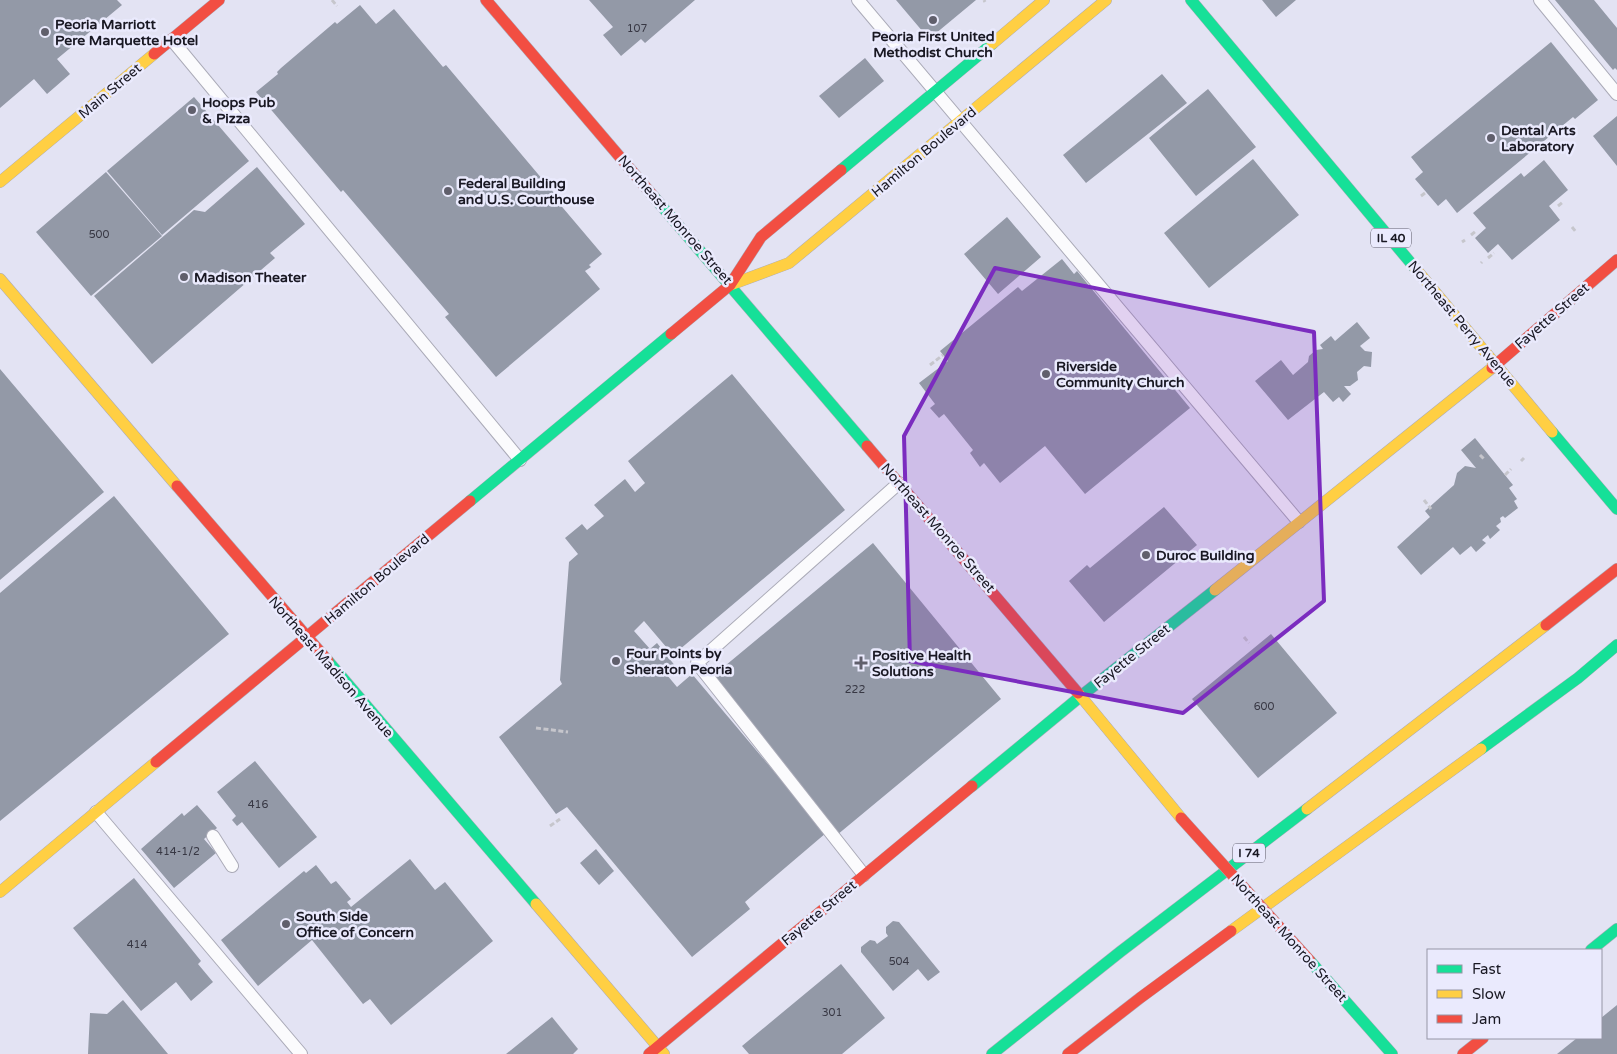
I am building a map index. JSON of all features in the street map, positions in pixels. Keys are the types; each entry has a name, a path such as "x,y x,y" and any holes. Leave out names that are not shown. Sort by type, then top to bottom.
{"main road":[{"name":"Main Street","path":"0,182 219,0"},
{"name":"Northeast Monroe Street","path":"486,0 1081,696 1181,818 1392,1054"},
{"name":"Hamilton Boulevard","path":"0,892 730,286 761,237 1044,0"},
{"name":"Hamilton Boulevard","path":"730,286 789,263 1106,0"},
{"name":"Northeast Perry Avenue","path":"1191,0 1617,509"},
{"name":"Fayette Street","path":"657,1052 864,875 1081,696 1496,365 1617,260"},
{"name":"Northeast Madison Avenue","path":"0,278 657,1052"},
{"name":"I 74","path":"992,1054 1120,952 1442,706 1508,654 1613,565"},
{"path":"1068,1054 1140,998 1578,678 1617,645"},
{"path":"1578,678 1601,672"},
{"path":"1592,949 1617,929"},
{"path":"1463,1054 1482,1039"}],"lane":[{"path":"858,0 1299,522"},
{"path":"1540,0 1617,94"},
{"path":"172,40 520,460"},
{"path":"864,875 697,663 899,483"},
{"path":"96,812 301,1054"},
{"path":"213,836 232,866"}],"path":[{"path":"332,0 337,6"},
{"path":"1558,206 1563,202"},
{"path":"1572,227 1576,232"},
{"path":"1471,235 1476,231"},
{"path":"1488,258 1494,253"},
{"path":"930,365 943,355"},
{"path":"1480,455 1485,460"},
{"path":"1521,461 1524,458"},
{"path":"1504,475 1511,469"},
{"path":"1424,500 1431,509"},
{"path":"1244,638 1249,643"},
{"path":"536,728 568,732"},
{"path":"550,826 560,819"}],"highlighted area":[{"path":"995,268 1314,332 1324,601 1183,713 910,661 904,436"}],"building":[{"name":"Peoria Marriott Pere Marquette Hotel","path":"0,0 117,0 122,5 57,59 70,74 47,94 34,79 0,108"},
{"path":"589,0 695,0 645,43 641,39 621,56 603,35 613,27"},
{"name":"Peoria First United Methodist Church","path":"896,0 976,0 929,39"},
{"path":"1262,0 1296,0 1276,17"},
{"path":"1555,0 1594,0 1617,28 1617,70 1615,68 1613,70"},
{"name":"Federal Building and U.S. Courthouse","path":"360,5 376,24 394,9 443,67 446,65 554,193 552,195 602,254 585,271 600,289 496,377 445,317 449,314 256,92 335,22 337,24"},
{"name":"Dental Arts Laboratory","path":"1551,42 1598,100 1575,119 1573,117 1457,213 1446,199 1438,206 1415,179 1423,172 1411,157"},
{"path":"865,58 884,81 839,118 819,96"},
{"path":"1162,74 1187,103 1086,183 1063,155"},
{"path":"1208,89 1256,147 1196,196 1149,138"},
{"path":"194,97 249,161 162,235 107,171"},
{"path":"1617,116 1617,166 1593,136"},
{"path":"1253,159 1299,215 1209,288 1164,233"},
{"path":"1544,160 1568,190 1549,206 1560,220 1512,260 1498,244 1488,253 1475,238 1486,228 1473,213 1521,173 1524,177"},
{"name":"Madison Theater","path":"257,167 305,224 270,253 275,258 152,364 94,296 194,210 205,212"},
{"path":"106,172 162,236 91,296 36,232"},
{"path":"1007,217 1041,257 998,294 964,254"},
{"name":"Riverside Community Church","path":"1062,259 1074,274 1077,271 1190,408 1085,494 1045,446 1000,483 984,463 980,467 970,453 973,450 944,414 939,418 930,408 935,404 919,383 948,361 940,351 1018,287 1022,291"},
{"path":"1357,322 1370,338 1360,346 1365,351 1372,352 1371,367 1364,366 1357,372 1358,380 1350,386 1344,386 1351,394 1343,402 1339,397 1333,402 1324,392 1288,420 1255,381 1281,360 1293,375 1308,362 1309,356 1316,350 1323,349 1320,345 1331,336 1335,341"},
{"path":"0,369 104,492 0,580"},
{"name":"Four Points by Sheraton Peoria","path":"732,374 845,510 673,655 644,621 634,631 650,649 657,643 676,667 667,675 677,687 692,674 826,833 745,902 750,909 692,957 567,807 556,814 499,737 562,684 560,680 569,562 578,554 565,538 582,524 587,530 604,516 594,505 625,479 635,492 645,483 628,461"},
{"path":"1475,438 1513,485 1509,488 1517,499 1514,501 1518,508 1505,518 1503,516 1500,518 1501,522 1496,526 1500,530 1490,539 1488,535 1482,540 1486,543 1476,552 1471,546 1460,555 1453,547 1421,575 1397,547 1430,517 1425,511 1454,485 1457,473 1465,466 1476,468 1461,450"},
{"path":"114,496 229,634 0,821 0,593"},
{"name":"Duroc Building","path":"1164,507 1197,545 1104,622 1069,581 1087,565 1090,568"},
{"path":"873,543 1001,699 837,835 708,680"},
{"path":"1271,634 1337,713 1258,778 1192,699"},
{"path":"255,761 317,837 279,868 242,822 237,826 232,820 236,816 217,792"},
{"path":"197,805 217,828 204,839 216,853 174,888 141,849 182,813 184,816"},
{"path":"596,849 614,871 599,885 580,863"},
{"path":"410,859 435,890 445,882 493,941 391,1025 370,999 363,1004 312,940 258,986 221,940 304,871 306,873 316,865 331,884 336,881 351,899 347,902 351,907"},
{"path":"134,878 201,961 198,964 213,982 191,1001 176,982 141,1011 73,928"},
{"path":"893,921 899,922 940,972 928,981 918,969 893,991 861,952 861,947 870,940 875,941 877,944 888,936 886,927"},
{"path":"841,964 885,1018 842,1054 749,1054 742,1046"},
{"path":"123,1000 168,1054 88,1054 90,1013 107,1014"},
{"path":"1617,1005 1617,1054 1557,1054 1576,1039 1602,1039 1602,1017"},
{"path":"552,1017 578,1049 573,1054 506,1054"}],"traffic: fast":[{"path":"1191,0 1415,268"},
{"path":"841,170 992,44"},
{"path":"654,197 867,446"},
{"path":"470,501 671,334"},
{"path":"1552,432 1617,509"},
{"path":"972,786 1081,696 1215,590"},
{"path":"1481,749 1578,678 1617,645"},
{"path":"328,661 536,904"},
{"path":"992,1054 1120,952 1307,809"},
{"path":"1592,949 1617,929"},
{"path":"1310,961 1392,1054"}],"traffic: slow":[{"path":"992,44 1044,0"},
{"path":"730,285 789,263 1106,0"},
{"path":"0,182 154,54"},
{"path":"1415,268 1552,432"},
{"path":"0,279 177,486"},
{"path":"1215,590 1492,368"},
{"path":"1307,809 1546,625"},
{"path":"1078,693 1181,818"},
{"path":"1231,931 1481,749"},
{"path":"0,892 156,762"},
{"path":"536,904 664,1054"}],"traffic: jam":[{"path":"154,54 219,0"},
{"path":"486,0 654,197"},
{"path":"671,334 730,285 761,237 841,170"},
{"path":"1492,368 1617,260"},
{"path":"867,446 1078,693"},
{"path":"177,486 328,661"},
{"path":"156,762 470,501"},
{"path":"1546,625 1617,569"},
{"path":"649,1054 972,786"},
{"path":"1181,818 1310,961"},
{"path":"1068,1054 1231,931"},
{"path":"1463,1054 1482,1039"}],"place":[{"name":"Peoria First United Methodist Church","path":"933,20"},
{"name":"Peoria Marriott Pere Marquette Hotel","path":"45,32"},
{"name":"Hoops Pub & Pizza","path":"192,110"},
{"name":"Dental Arts Laboratory","path":"1491,138"},
{"name":"Federal Building and U.S. Courthouse","path":"448,191"},
{"name":"Madison Theater","path":"184,277"},
{"name":"Riverside Community Church","path":"1046,374"},
{"name":"Duroc Building","path":"1146,555"},
{"name":"Four Points by Sheraton Peoria","path":"616,661"},
{"name":"Positive Health Solutions","path":"861,663"},
{"name":"South Side Office of Concern","path":"286,924"}]}
